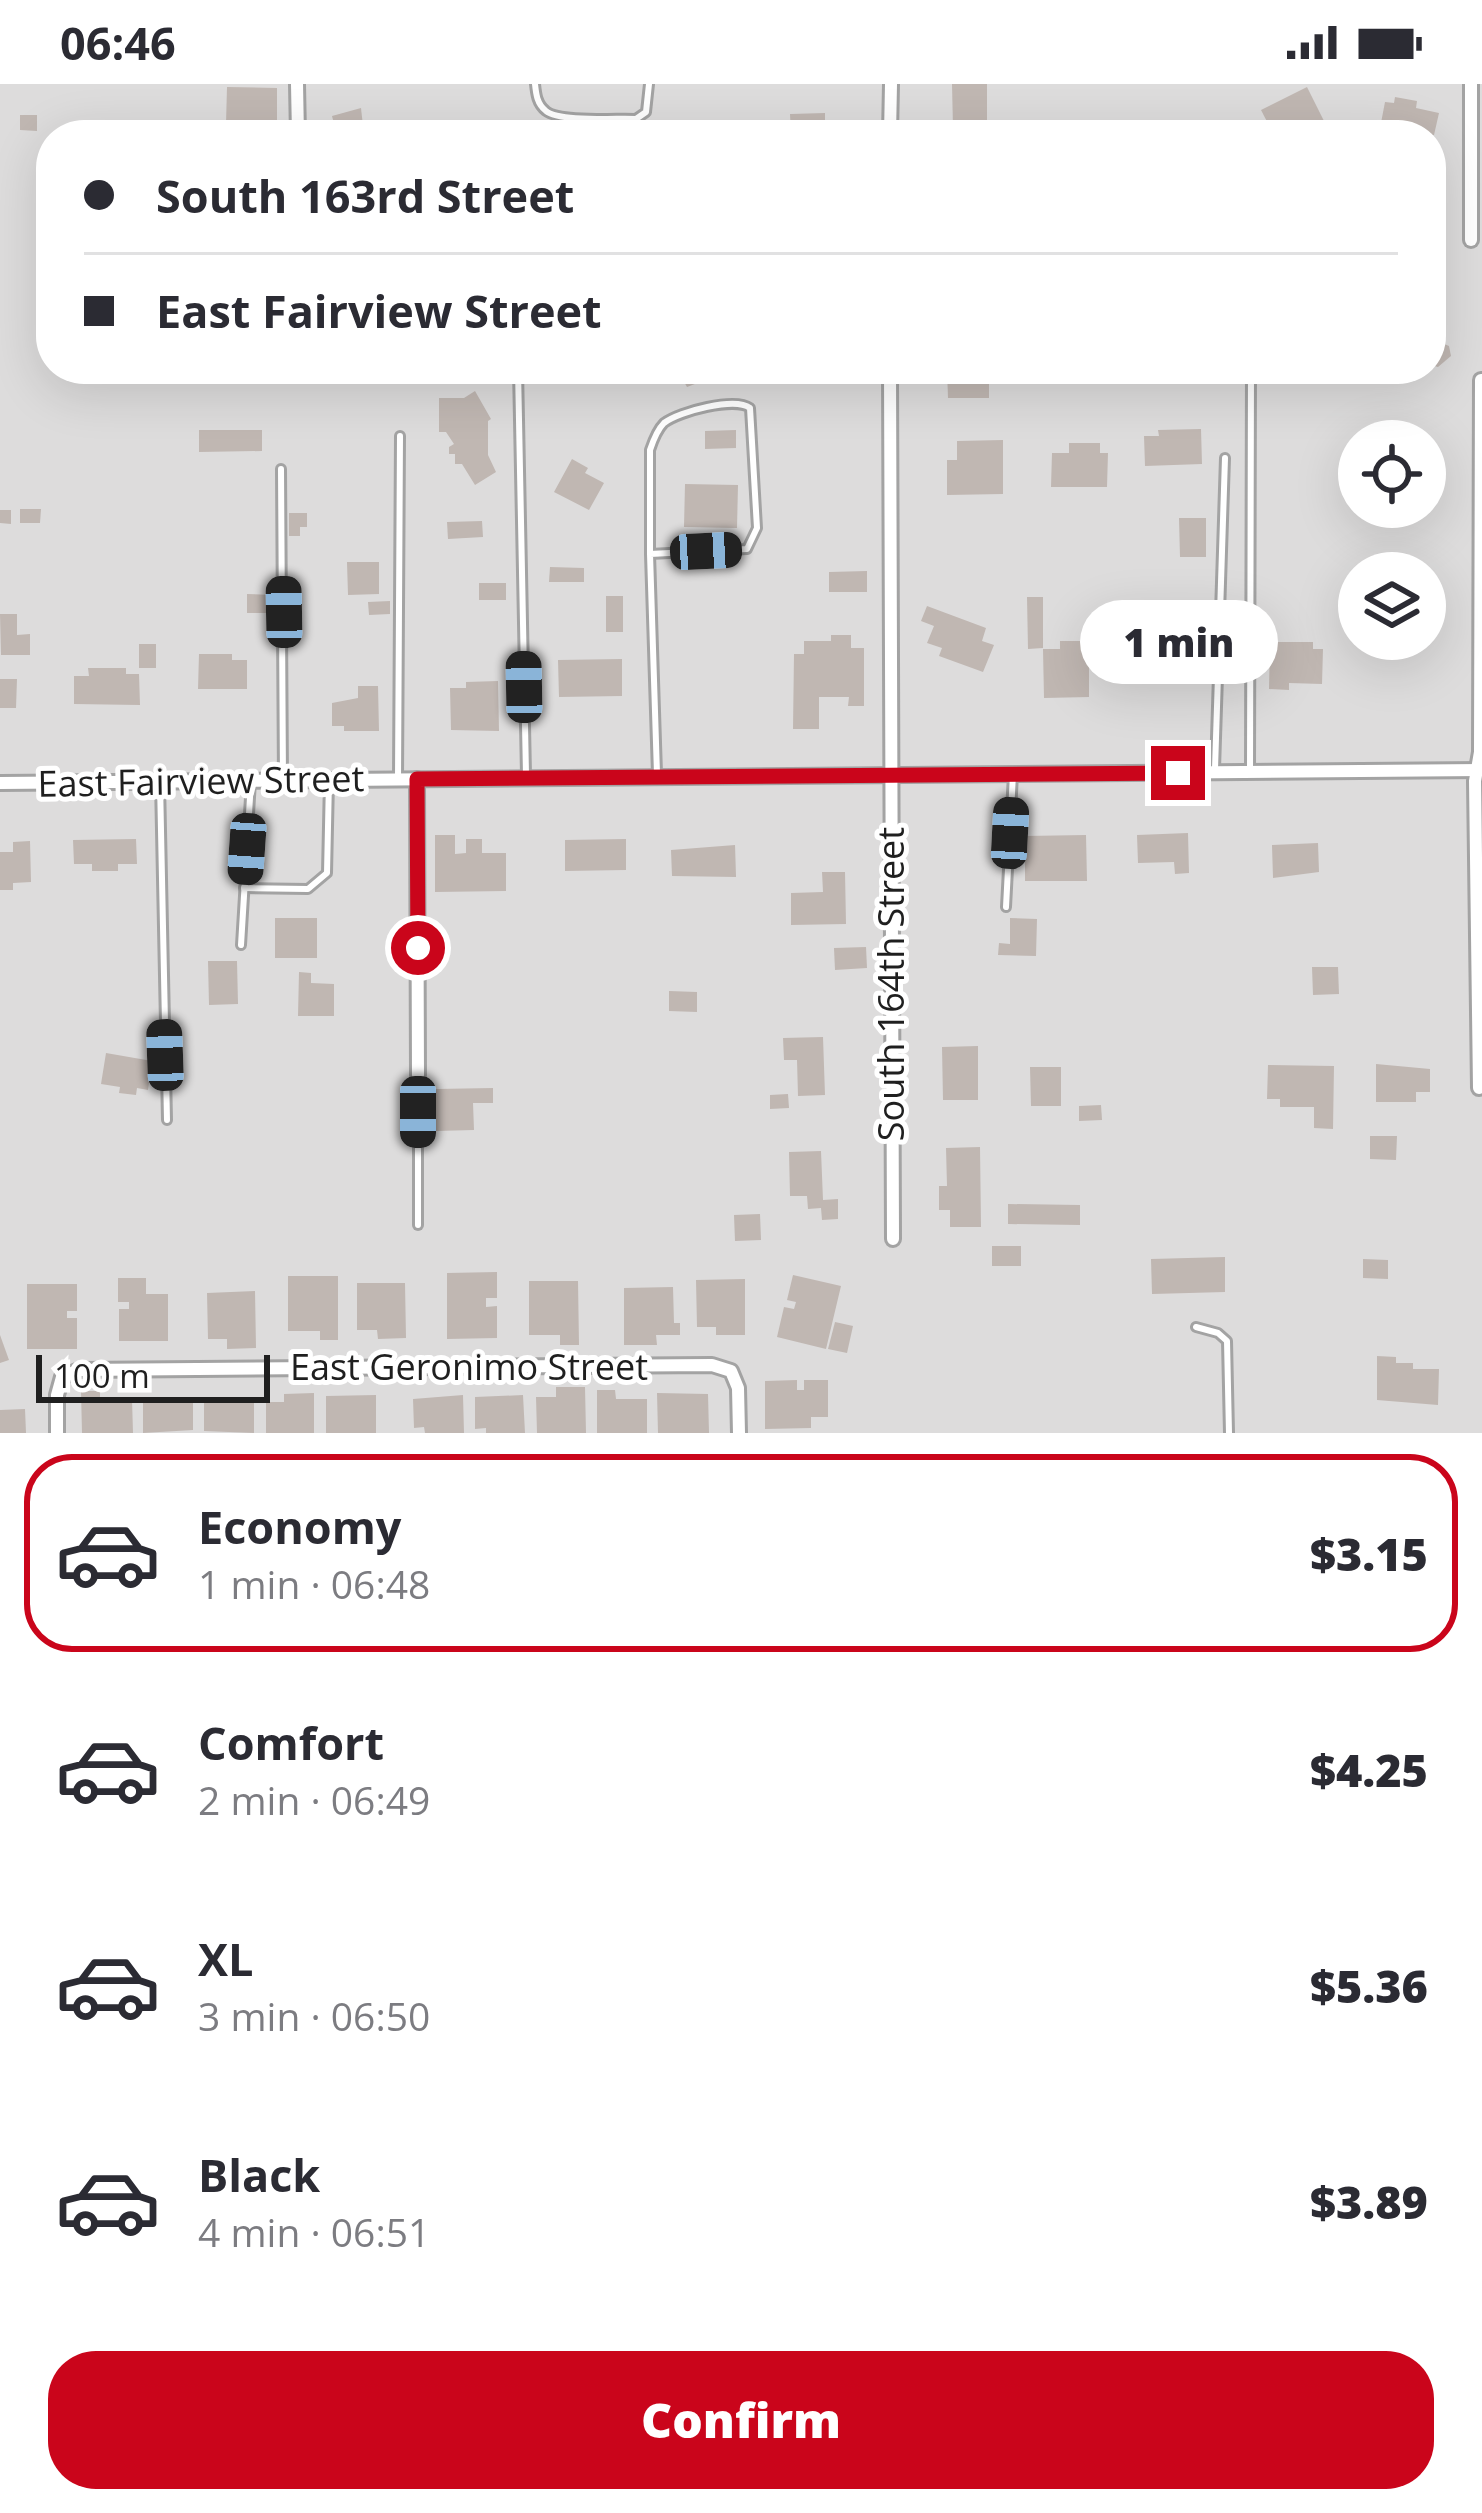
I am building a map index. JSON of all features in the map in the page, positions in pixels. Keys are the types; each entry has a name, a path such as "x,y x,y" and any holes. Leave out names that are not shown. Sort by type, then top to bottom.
{"street":[{"path":"297,84 298,120"},
{"path":"890,120 891,84"},
{"path":"1471,84 1471,240"},
{"path":"1479,1088 1481,380"},
{"name":"South 164th Street","path":"890,384 892,1239"},
{"name":"East Fairview Street","path":"0,783 1479,770"},
{"path":"417,779 418,1075"},
{"name":"East Geronimo Street","path":"57,1433 58,1385 62,1377 79,1370 712,1365 731,1371 738,1388 739,1433"}],"lane":[{"path":"535,84 537,100 556,117 636,118 646,112 650,84"},
{"path":"518,384 526,778"},
{"path":"1250,772 1251,384"},
{"path":"650,554 747,549 751,544 757,529 751,408 742,402 730,401 666,422 650,450 650,554 657,777"},
{"path":"398,779 400,436"},
{"path":"1215,772 1225,458"},
{"path":"281,469 283,781"},
{"path":"1006,907 1013,774"},
{"path":"244,887 308,889 327,873 329,780"},
{"path":"241,945 251,781"},
{"path":"160,782 167,1120"},
{"path":"418,1075 418,1225"},
{"path":"1196,1327 1227,1341 1229,1433"}],"shaded area":[{"path":"0,84 1482,84 1482,1433 0,1433"}],"building":[{"path":"952,84 987,84 987,120 953,120"},
{"path":"227,87 277,88 277,120 226,120"},
{"path":"1307,87 1324,120 1266,120 1261,110"},
{"path":"1395,97 1417,101 1416,108 1439,113 1437,120 1382,120 1385,102 1394,103"},
{"path":"361,108 362,120 333,120 332,116"},
{"path":"825,113 825,120 790,120 790,114"},
{"path":"20,115 37,115 36,131 20,130"},
{"path":"948,384 989,384 989,398 948,398"},
{"path":"475,391 491,419 488,455 496,472 475,485 462,464 455,464 455,454 449,454 454,444 446,432 439,432 439,398 464,398"},
{"path":"1201,429 1202,464 1145,466 1144,436 1159,436 1158,430"},
{"path":"199,430 262,430 262,451 199,452"},
{"path":"736,430 736,448 705,449 705,431"},
{"path":"1003,440 1003,494 947,495 947,460 957,460 957,441"},
{"path":"1069,443 1100,443 1100,453 1108,453 1107,487 1051,487 1052,453 1069,453"},
{"path":"572,459 604,483 589,510 554,492"},
{"path":"685,484 738,485 737,528 684,527"},
{"path":"20,509 41,509 40,523 20,523"},
{"path":"0,510 11,510 11,524 0,523"},
{"path":"289,513 307,513 307,527 300,527 300,536 289,536"},
{"path":"1179,518 1206,518 1206,557 1180,557"},
{"path":"482,521 483,537 448,539 447,522"},
{"path":"347,562 379,562 379,594 348,595"},
{"path":"550,567 584,568 584,582 549,582"},
{"path":"867,571 867,592 829,592 829,572"},
{"path":"479,583 506,583 506,600 479,600"},
{"path":"247,594 274,595 274,613 247,613"},
{"path":"606,596 623,596 623,632 606,632"},
{"path":"1027,597 1043,597 1043,648 1028,649"},
{"path":"390,601 390,614 369,615 368,602"},
{"path":"927,606 986,628 982,641 994,645 983,672 939,656 942,648 927,643 934,626 921,621"},
{"path":"0,614 17,614 17,635 30,634 30,655 1,655"},
{"path":"1179,630 1180,670 1170,670 1170,680 1138,680 1137,631"},
{"path":"831,635 851,635 851,648 864,648 864,706 848,706 849,697 819,697 819,729 793,729 794,654 804,654 804,641 831,641"},
{"path":"1060,641 1089,641 1089,697 1044,698 1043,649 1060,649"},
{"path":"1270,642 1313,642 1313,649 1323,649 1322,684 1289,683 1289,690 1269,689"},
{"path":"139,644 156,644 156,668 139,668"},
{"path":"199,654 232,654 232,660 247,660 247,689 198,689"},
{"path":"622,659 622,696 559,697 558,660"},
{"path":"88,668 126,668 126,674 139,674 140,705 74,704 74,676 89,676"},
{"path":"0,679 17,679 16,708 0,708"},
{"path":"498,681 499,731 451,730 450,688 466,688 466,682"},
{"path":"358,686 378,686 379,731 344,731 344,726 332,726 332,703 358,698"},
{"path":"1188,833 1189,873 1175,874 1174,862 1138,863 1137,835"},
{"path":"435,835 455,835 455,854 466,853 466,839 482,839 482,853 506,853 506,891 435,892"},
{"path":"1086,835 1087,881 1025,881 1025,836"},
{"path":"136,839 137,864 118,864 118,871 92,871 92,864 74,864 73,840"},
{"path":"626,839 626,870 565,871 565,840"},
{"path":"30,841 31,882 0,890 0,852 13,852 13,842"},
{"path":"1318,843 1319,872 1273,878 1272,845"},
{"path":"735,845 736,877 672,876 671,850"},
{"path":"822,872 845,872 846,924 791,925 791,893 823,892"},
{"path":"275,918 317,918 317,958 275,958"},
{"path":"1010,918 1037,919 1036,956 998,955 999,943 1010,944"},
{"path":"866,947 867,968 835,970 834,948"},
{"path":"208,961 237,961 238,1004 209,1005"},
{"path":"1312,967 1338,967 1339,994 1313,995"},
{"path":"299,972 311,973 311,983 334,984 334,1016 298,1016"},
{"path":"669,991 697,992 697,1012 669,1011"},
{"path":"823,1037 825,1095 798,1096 797,1060 784,1060 783,1038"},
{"path":"978,1046 978,1100 943,1100 942,1047"},
{"path":"106,1053 152,1061 148,1090 137,1088 136,1095 119,1093 120,1087 101,1084"},
{"path":"1376,1064 1430,1069 1430,1092 1416,1092 1416,1102 1376,1102"},
{"path":"1268,1065 1334,1066 1333,1129 1314,1128 1314,1107 1280,1107 1280,1099 1267,1099"},
{"path":"1030,1067 1061,1067 1061,1106 1031,1106"},
{"path":"493,1088 493,1103 473,1103 474,1130 436,1131 436,1089"},
{"path":"788,1094 789,1108 770,1109 770,1095"},
{"path":"1101,1105 1102,1120 1079,1121 1079,1106"},
{"path":"1370,1136 1397,1136 1396,1160 1370,1159"},
{"path":"980,1147 981,1227 950,1227 950,1210 939,1210 939,1186 947,1186 946,1148"},
{"path":"821,1151 823,1200 838,1199 838,1219 822,1220 821,1208 808,1209 807,1196 790,1196 789,1152"},
{"path":"1008,1204 1080,1205 1080,1225 1008,1224"},
{"path":"760,1214 761,1240 735,1241 734,1215"},
{"path":"992,1246 1021,1246 1021,1266 992,1266"},
{"path":"1225,1257 1225,1292 1152,1294 1151,1259"},
{"path":"1363,1259 1388,1260 1388,1279 1363,1278"},
{"path":"497,1272 497,1298 486,1298 486,1307 497,1306 497,1338 447,1339 447,1273"},
{"path":"793,1275 841,1286 826,1349 777,1337 784,1307 794,1309 796,1302 787,1300"},
{"path":"288,1276 338,1276 338,1340 320,1340 320,1331 288,1331"},
{"path":"118,1278 146,1278 146,1294 168,1294 168,1341 119,1341 119,1309 129,1309 129,1302 118,1302"},
{"path":"745,1279 745,1335 716,1335 716,1327 697,1327 696,1280"},
{"path":"529,1281 578,1281 579,1345 560,1345 560,1335 529,1335"},
{"path":"357,1283 405,1283 406,1338 378,1339 377,1330 357,1330"},
{"path":"27,1284 77,1284 77,1311 67,1311 67,1318 77,1318 77,1349 27,1349"},
{"path":"673,1287 674,1323 680,1323 680,1335 656,1335 657,1345 624,1345 624,1288"},
{"path":"255,1291 256,1348 227,1349 227,1339 208,1339 207,1293"},
{"path":"835,1322 853,1326 847,1353 828,1349"},
{"path":"0,1335 9,1360 0,1363"},
{"path":"1377,1356 1413,1363 1413,1369 1439,1369 1438,1405 1377,1400"},
{"path":"797,1380 797,1390 804,1390 804,1380 828,1380 828,1417 811,1417 811,1428 765,1429 765,1381"},
{"path":"556,1387 585,1387 586,1433 537,1433 536,1397 556,1397"},
{"path":"597,1390 615,1390 616,1399 647,1399 647,1433 597,1433"},
{"path":"81,1391 100,1391 100,1400 132,1399 133,1433 82,1433"},
{"path":"314,1393 314,1433 266,1433 266,1402 284,1402 284,1394"},
{"path":"657,1393 708,1394 709,1433 658,1433"},
{"path":"376,1395 376,1433 326,1433 326,1396"},
{"path":"463,1395 464,1433 425,1433 424,1427 414,1428 413,1399"},
{"path":"523,1395 525,1433 475,1429 475,1397"},
{"path":"204,1398 254,1398 254,1433 204,1431"},
{"path":"143,1399 193,1399 193,1430 143,1433"},
{"path":"25,1409 26,1433 0,1433 0,1410"}],"route":[{"path":"418,948 417,779 1178,773"}]}
